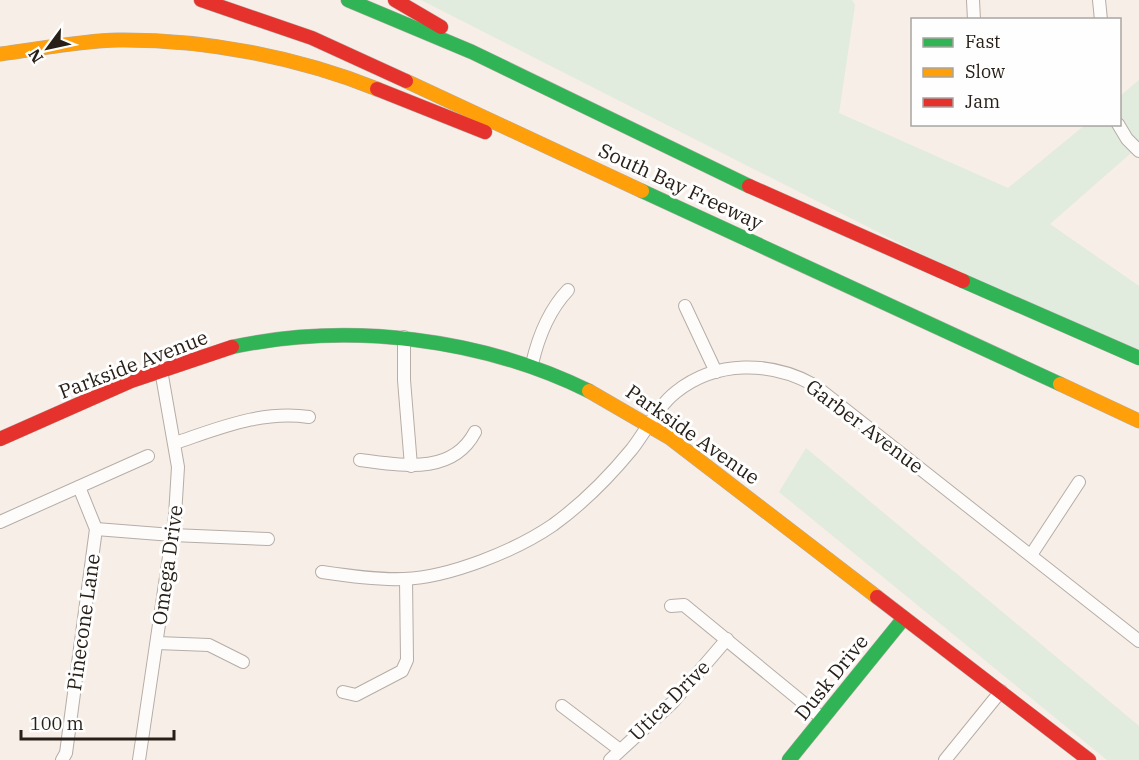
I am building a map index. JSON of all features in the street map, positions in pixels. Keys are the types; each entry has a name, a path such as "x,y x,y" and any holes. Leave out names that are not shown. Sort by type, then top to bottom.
{"main road":[{"name":"South Bay Freeway","path":"201,0 312,38 1139,421"},
{"name":"South Bay Freeway","path":"348,0 471,52 775,198 1139,358"},
{"path":"394,0 443,28 471,52"},
{"path":"0,54 117,40 195,44 265,56 360,82 654,196"},
{"name":"Parkside Avenue","path":"0,439 161,370 194,358 271,340 404,337 444,341 502,354 532,364 596,392 651,423 1089,760"},
{"name":"Dusk Drive","path":"789,760 904,618"}],"street":[{"path":"974,0 974,18"},
{"path":"1099,0 1101,18"},
{"path":"1119,126 1127,139 1139,151"},
{"path":"532,364 538,341 558,301 568,290"},
{"path":"685,306 716,372"},
{"path":"404,337 404,380 411,466"},
{"name":"Garber Avenue","path":"322,573 406,579 491,557 551,526 591,494 632,450 674,393 694,380 716,372 741,367 766,368 791,374 814,385 1136,634"},
{"name":"Omega Drive","path":"141,760 172,535 178,467 161,370"},
{"path":"175,443 254,418 285,413 309,417"},
{"path":"360,460 429,466 457,455 475,432"},
{"path":"0,522 148,456"},
{"path":"1031,555 1079,482"},
{"name":"Pinecone Lane","path":"62,760 66,753 96,529 79,487"},
{"path":"96,529 268,539"},
{"path":"343,692 356,695 402,670 406,660 406,579"},
{"path":"670,606 684,605 824,719"},
{"name":"Utica Drive","path":"610,760 673,702 727,639"},
{"path":"157,643 209,645 243,662"},
{"path":"945,760 1001,691"},
{"path":"562,706 620,750"}],"shaded area":[{"path":"421,0 852,0 855,5 839,113 1008,188 1084,126 1121,126 1121,95 1139,80 1139,146 1050,224 1139,286 1139,350 943,265"},
{"path":"806,448 1139,726 1139,760 1107,760 779,492"}],"traffic: fast":[{"path":"348,0 472,52 749,186"},
{"path":"642,191 1060,384"},
{"path":"963,281 1139,358"},
{"path":"232,347 322,336 368,336 414,340 460,347 504,358 589,391"},
{"path":"789,760 904,618"}],"traffic: slow":[{"path":"0,54 118,40 184,43 283,59 377,89"},
{"path":"406,81 642,191"},
{"path":"1060,384 1139,421"},
{"path":"589,391 670,438 877,597"}],"traffic: jam":[{"path":"201,0 312,38 406,81"},
{"path":"395,0 441,27"},
{"path":"377,89 485,132"},
{"path":"749,186 963,281"},
{"path":"0,439 131,381 232,347"},
{"path":"877,597 1089,760"}]}
